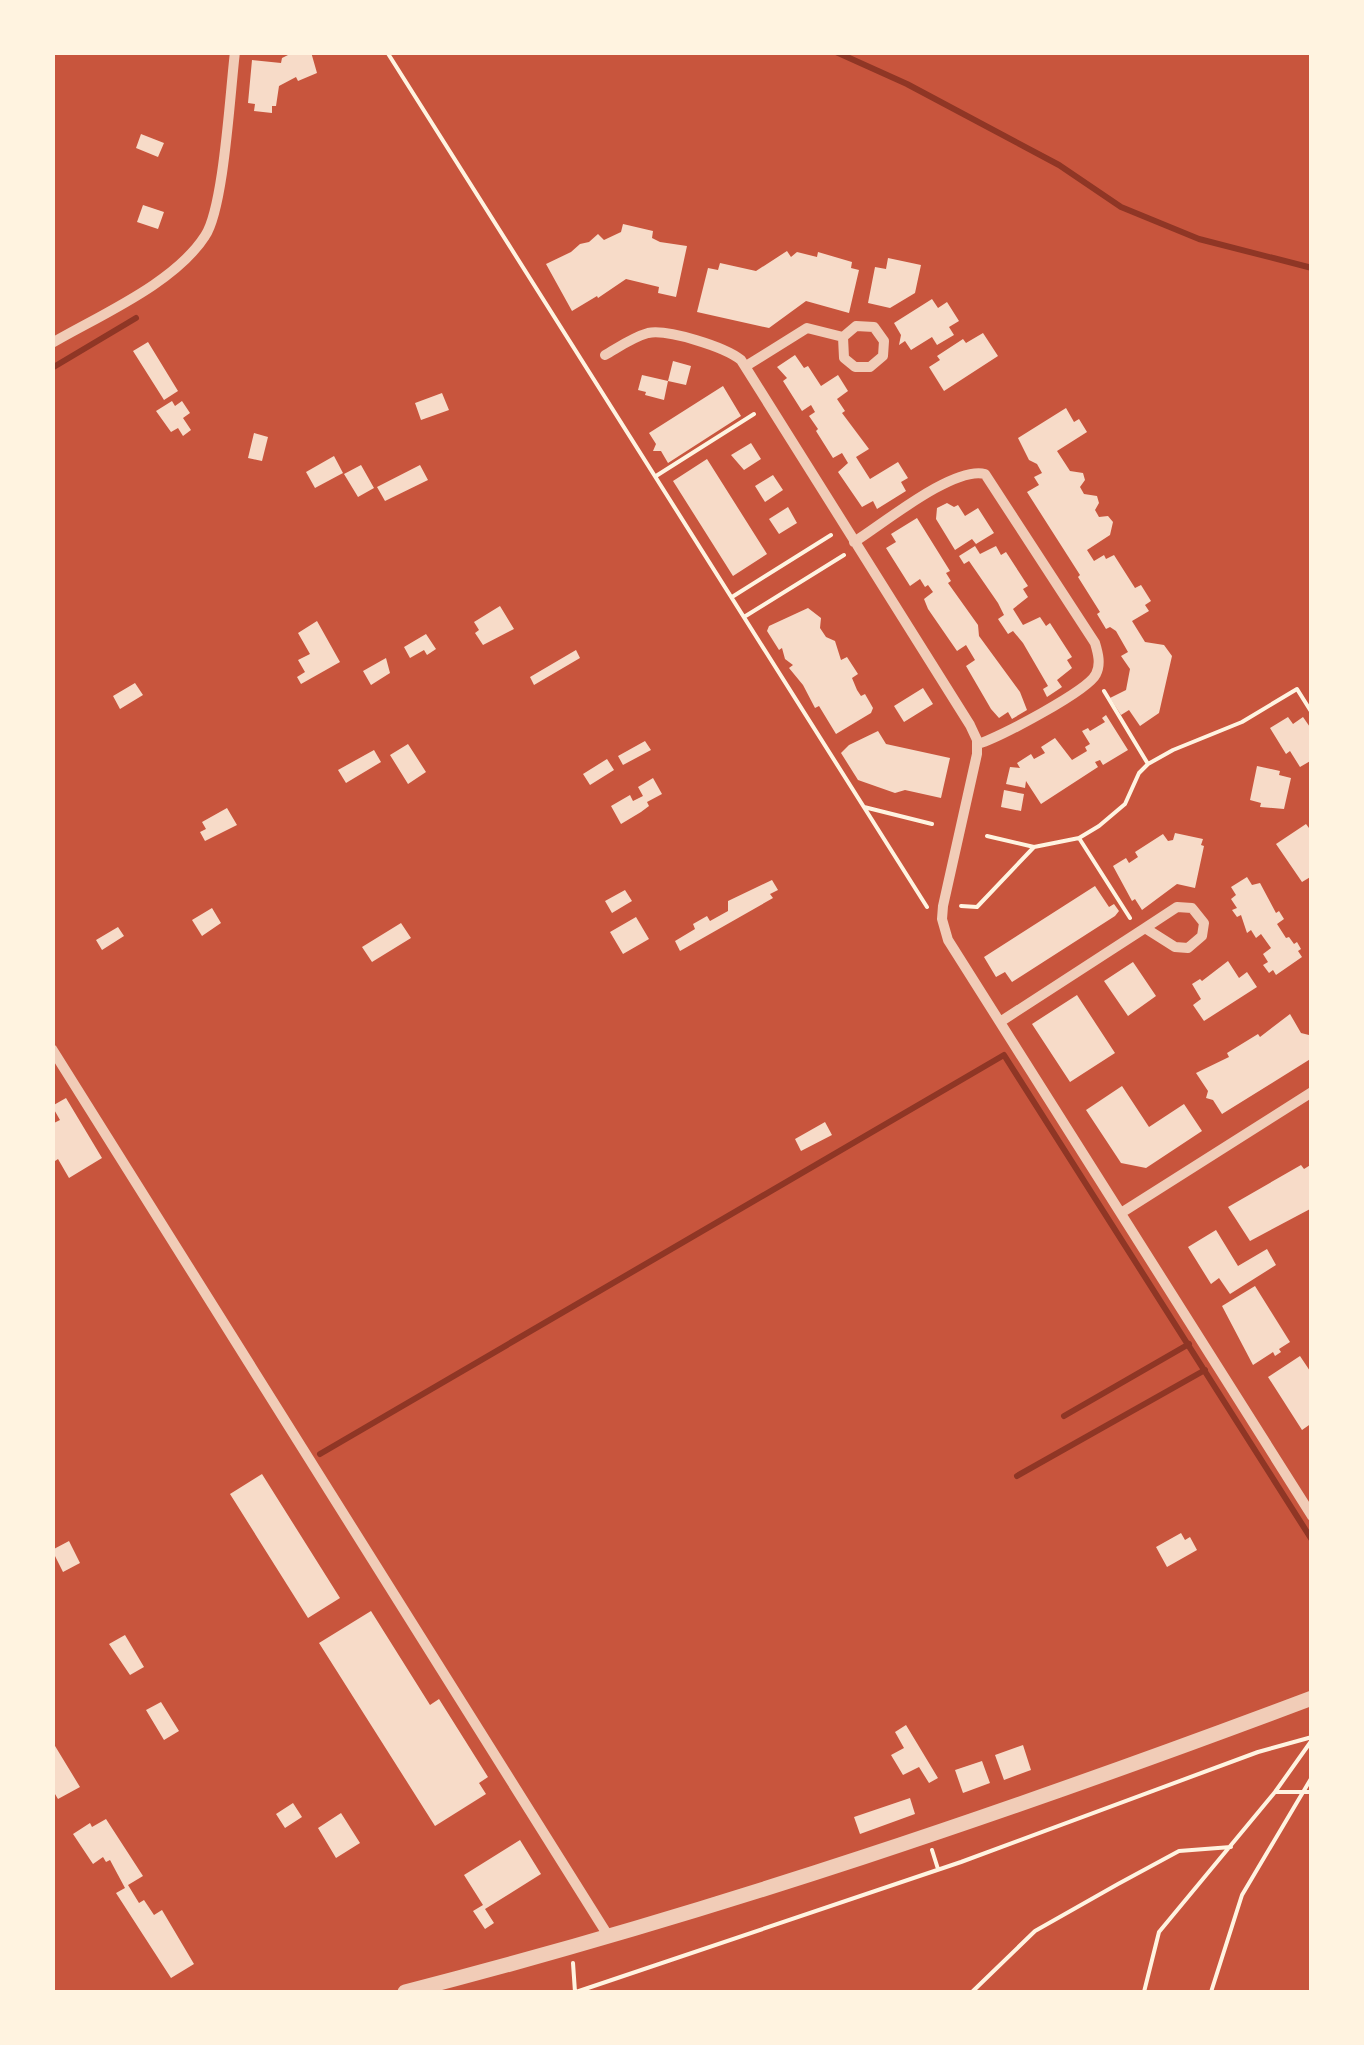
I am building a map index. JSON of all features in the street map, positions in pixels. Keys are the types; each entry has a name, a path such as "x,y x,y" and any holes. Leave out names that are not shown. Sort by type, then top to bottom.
{"street":[{"path":"52,342 160,279 207,234 220,178 235,52"},
{"path":"856,326 874,327 884,341 883,356 870,367 855,367 844,358 843,337 856,326"},
{"path":"746,366 801,330 822,330 843,337"},
{"path":"605,355 656,332 720,348 746,366 970,725 978,744 942,919 948,940 1312,1516"},
{"path":"854,542 956,477 985,474 1094,643 1099,654 1096,677 999,738 978,744"},
{"path":"1000,1022 1171,910 1186,907 1198,912 1204,928 1199,941 1182,948 1142,930"},
{"path":"52,1049 610,1938"},
{"path":"1121,1213 1312,1092"},
{"path":"405,1992 610,1938 963,1824 1312,1698"}],"path":[{"path":"387,52 927,907"},
{"path":"656,476 754,414"},
{"path":"732,597 831,535"},
{"path":"744,617 844,555"},
{"path":"1096,677 1148,764"},
{"path":"987,836 1034,847 1078,838 1125,804 1139,772 1173,750 1218,735 1296,689 1312,713"},
{"path":"864,807 932,824"},
{"path":"1078,838 1142,930"},
{"path":"961,906 977,907 1034,847"},
{"path":"1144,1992 1159,1932 1275,1792 1312,1739"},
{"path":"572,1948 575,1992 960,1862 1258,1752 1312,1739"},
{"path":"1210,1992 1242,1895 1312,1777"},
{"path":"1275,1792 1312,1792"},
{"path":"972,1992 1035,1932 1118,1884 1179,1851 1231,1847"}],"building":[{"path":"294,52 311,52 317,73 298,81 296,77 279,86 272,113 254,111 255,104 248,103 252,60 281,63 282,58"},
{"path":"141,134 164,143 158,157 136,148"},
{"path":"143,205 164,212 158,229 137,222"},
{"path":"623,224 653,231 652,238 660,242 687,246 676,297 658,293 659,287 626,279 572,311 546,264 598,234 604,240 621,232"},
{"path":"787,251 791,257 797,252 817,257 818,252 852,262 851,268 859,270 849,313 806,301 769,328 697,312 708,268 718,270 720,263 756,271"},
{"path":"888,258 921,265 915,293 890,308 868,303 875,267 886,269"},
{"path":"932,299 938,308 947,302 959,321 949,327 954,335 937,345 932,337 911,350 905,341 899,345 901,335 894,323"},
{"path":"983,333 998,356 944,391 929,367 940,360 937,356 963,339 966,343"},
{"path":"148,342 178,391 164,400 133,351"},
{"path":"795,355 821,386 838,375 848,391 837,399 845,411 842,413 869,449 856,457 870,479 898,462 908,478 901,482 906,491 877,509 873,501 862,507 838,472 848,463 842,453 833,458 809,416 815,412 811,405 802,411 783,381 787,378 777,367"},
{"path":"673,361 691,366 686,385 668,381"},
{"path":"642,375 668,381 664,400 638,390"},
{"path":"723,386 741,416 668,463 661,451 653,451 656,444 649,433"},
{"path":"442,393 449,410 421,420 415,403"},
{"path":"172,401 175,406 182,401 190,413 183,418 191,430 183,436 178,428 171,432 156,411"},
{"path":"1066,408 1074,422 1079,419 1087,432 1057,451 1070,471 1083,473 1085,480 1080,487 1084,494 1097,496 1095,510 1099,517 1108,516 1113,522 1110,535 1087,550 1094,561 1114,555 1135,588 1141,585 1151,601 1145,605 1149,611 1132,621 1145,642 1164,645 1172,656 1159,713 1140,726 1129,710 1121,715 1110,698 1126,690 1130,669 1121,656 1128,652 1116,631 1106,629 1080,575 1027,492 1039,485 1034,477 1042,473 1029,460 1018,438"},
{"path":"254,433 268,437 262,461 248,458"},
{"path":"751,443 761,459 744,470 731,455"},
{"path":"334,456 343,473 315,488 306,472"},
{"path":"707,459 767,554 733,576 673,481"},
{"path":"361,465 374,488 358,497 344,474"},
{"path":"420,465 428,480 385,501 377,487"},
{"path":"773,475 783,490 765,502 755,486"},
{"path":"947,503 958,505 965,516 978,508 994,533 976,544 972,539 955,550 936,519 937,508"},
{"path":"788,507 797,523 779,534 769,519"},
{"path":"917,518 950,571 946,573 951,581 948,583 978,625 979,636 1020,692 1027,710 1012,719 1008,712 999,718 991,709 966,666 975,660 966,645 957,651 928,609 924,599 933,592 928,585 925,587 920,579 910,586 886,548 896,542 891,534"},
{"path":"975,546 980,554 996,546 1001,555 1006,552 1028,586 1023,589 1028,597 1013,609 1023,625 1040,617 1046,626 1050,623 1072,657 1067,660 1072,668 1057,680 1062,687 1047,697 1043,689 1048,686 1023,643 1013,631 1008,634 998,619 1004,615 998,603 969,561 964,564 959,556"},
{"path":"500,606 514,629 483,645 475,633 479,630 474,622"},
{"path":"808,608 821,618 820,628 835,641 841,660 847,657 858,674 852,678 857,690 861,696 865,694 873,708 836,734 789,668 793,665 785,659 782,648 779,650 767,631 769,626"},
{"path":"317,621 340,662 301,684 297,677 305,672 298,660 310,654 298,633"},
{"path":"426,634 436,649 410,658 404,647"},
{"path":"576,650 580,658 534,685 530,677"},
{"path":"386,658 390,673 371,685 363,671"},
{"path":"135,683 143,695 120,709 113,696"},
{"path":"923,688 933,704 904,722 894,706"},
{"path":"1106,715 1128,750 1103,765 1100,760 1095,762 1098,767 1041,804 1026,781 1025,788 1006,784 1010,767 1020,768 1017,763 1031,754 1034,759 1045,753 1041,747 1055,738 1072,760 1087,751 1085,747 1090,744 1082,731 1105,722 1102,718"},
{"path":"1288,717 1293,724 1303,717 1312,730 1312,760 1300,767 1290,751 1286,754 1270,728"},
{"path":"878,731 886,744 950,758 941,798 905,790 895,793 858,780 841,753"},
{"path":"645,741 651,750 623,765 618,756"},
{"path":"408,744 426,772 408,784 390,755"},
{"path":"374,750 381,762 346,783 338,770"},
{"path":"607,759 614,770 590,785 583,774"},
{"path":"1257,766 1291,778 1284,809 1260,807 1261,803 1250,800"},
{"path":"653,778 662,794 621,824 611,806 630,795 633,801 643,796 638,787"},
{"path":"1004,790 1024,794 1021,811 1001,807"},
{"path":"227,808 237,825 205,841 200,832 206,829 202,822"},
{"path":"1306,824 1312,832 1312,876 1302,882 1276,844"},
{"path":"1175,833 1203,839 1195,888 1177,884 1142,910 1135,899 1132,901 1113,866 1126,858 1129,863 1138,857 1135,852 1163,834 1168,841 1173,840"},
{"path":"1247,877 1252,885 1260,883 1276,913 1279,911 1284,919 1277,924 1286,938 1297,942 1301,949 1298,951 1302,957 1276,975 1263,965 1268,962 1263,954 1271,948 1261,934 1256,938 1251,930 1247,933 1241,915 1237,917 1232,910 1237,908 1231,899 1236,895 1231,887"},
{"path":"772,880 778,890 770,894 773,898 680,951 675,941 695,929 693,924 707,916 710,921 728,911 728,901"},
{"path":"1095,886 1109,907 1114,904 1119,911 1115,916 1012,982 1005,972 996,977 984,957"},
{"path":"625,890 632,901 612,913 605,901"},
{"path":"212,908 221,923 202,936 192,920"},
{"path":"636,917 649,939 623,954 610,932"},
{"path":"401,923 411,938 372,962 362,947"},
{"path":"118,927 124,936 102,950 96,940"},
{"path":"1228,961 1239,978 1247,972 1257,987 1204,1021 1193,1005 1201,999 1192,984"},
{"path":"1133,962 1156,996 1128,1016 1104,981"},
{"path":"1077,995 1115,1053 1070,1082 1032,1024"},
{"path":"1290,1014 1301,1033 1309,1035 1312,1058 1222,1114 1213,1100 1206,1098 1208,1091 1196,1073 1229,1057 1227,1053 1258,1034 1260,1037"},
{"path":"1122,1086 1149,1127 1184,1104 1202,1131 1146,1168 1121,1163 1086,1110"},
{"path":"66,1098 102,1158 69,1178 58,1159 52,1163 52,1124 60,1120 52,1106"},
{"path":"825,1122 832,1135 801,1151 795,1139"},
{"path":"1312,1164 1312,1208 1250,1241 1228,1207 1301,1165 1304,1169"},
{"path":"1216,1230 1238,1266 1267,1249 1276,1265 1230,1294 1219,1278 1211,1284 1188,1247"},
{"path":"1255,1286 1290,1342 1275,1356 1273,1352 1253,1365 1222,1306"},
{"path":"1300,1356 1312,1374 1312,1423 1302,1430 1268,1377"},
{"path":"262,1474 340,1598 308,1618 230,1494"},
{"path":"1181,1533 1185,1540 1190,1537 1197,1550 1167,1567 1156,1547"},
{"path":"69,1541 80,1563 63,1572 52,1550"},
{"path":"371,1611 430,1705 439,1699 488,1777 479,1783 486,1794 435,1826 319,1643"},
{"path":"125,1635 144,1667 130,1675 109,1644"},
{"path":"161,1702 179,1731 164,1740 146,1710"},
{"path":"906,1725 938,1778 929,1783 919,1767 903,1775 891,1755 904,1748 895,1732"},
{"path":"52,1741 80,1787 58,1799 52,1789"},
{"path":"1023,1745 1031,1770 1004,1780 995,1755"},
{"path":"982,1761 990,1783 963,1793 955,1770"},
{"path":"910,1798 915,1814 860,1834 854,1817"},
{"path":"293,1803 302,1817 285,1828 276,1814"},
{"path":"341,1813 360,1843 336,1858 318,1828"},
{"path":"106,1819 143,1876 128,1885 139,1903 144,1900 154,1915 162,1910 194,1964 171,1978 116,1893 125,1888 110,1860 106,1862 103,1857 93,1864 73,1834"},
{"path":"520,1840 541,1874 485,1909 494,1923 485,1929 473,1911 483,1905 464,1875"}],"waterway":[{"path":"836,52 907,84 1059,165 1121,207 1199,239 1312,268"},
{"path":"52,368 136,318"},
{"path":"320,1454 1004,1055 1312,1540"},
{"path":"1064,1416 1189,1344"},
{"path":"1017,1476 1205,1370"}]}
